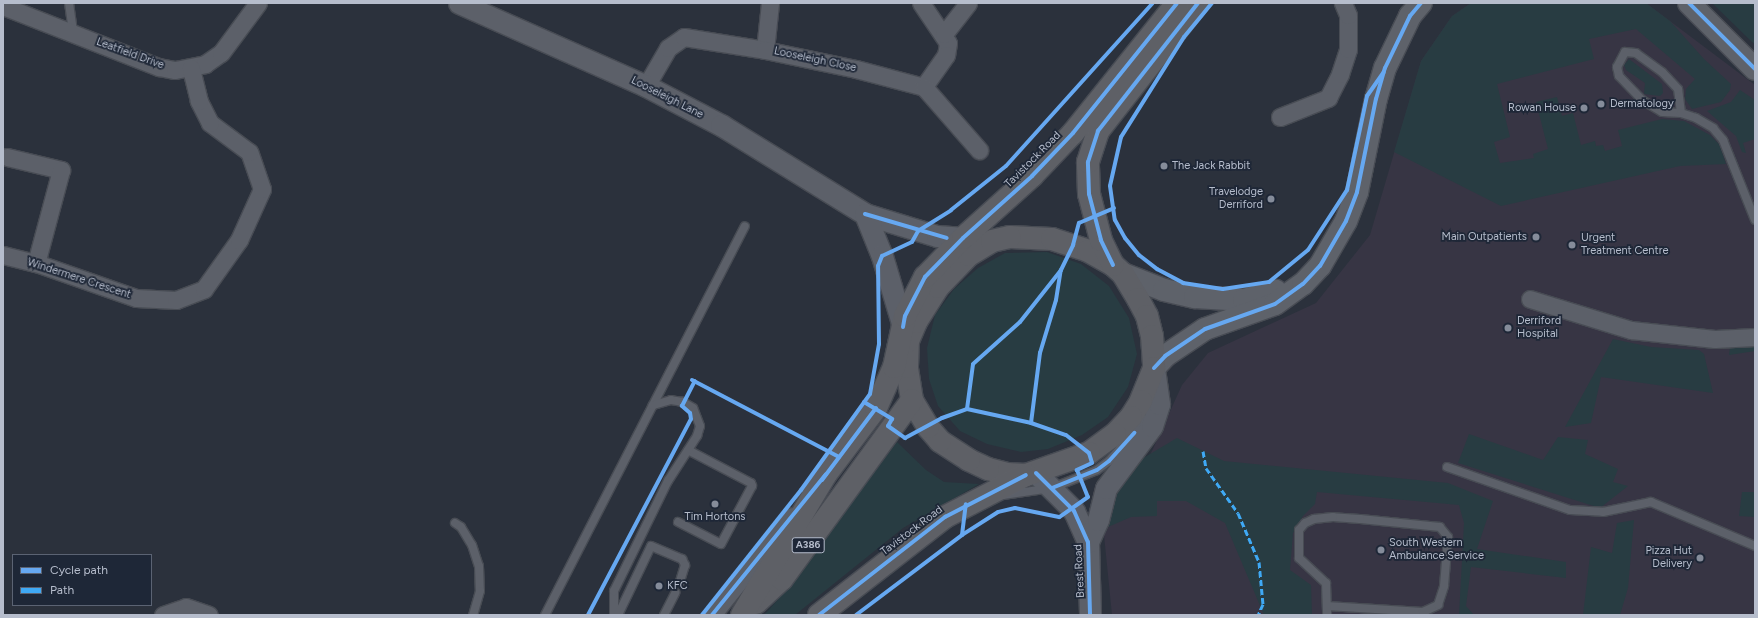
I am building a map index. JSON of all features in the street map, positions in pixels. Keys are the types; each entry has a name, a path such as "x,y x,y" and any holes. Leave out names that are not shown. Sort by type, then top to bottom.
{"highway":[{"name":"Tavistock Road","path":"743,615 826,474 876,408 894,367 905,334 905,316 925,277 963,238 1032,176 1072,133 1177,3"},
{"path":"1154,368 1152,336 1147,316 1101,240 1089,194 1088,162 1098,131 1198,3"},
{"path":"1031,474 1000,473 969,460 940,441 928,427 912,400 907,367 905,334 916,322 938,287 969,255 992,241 1010,237 1052,238 1088,251 1118,269"},
{"name":"Tavistock Road","path":"819,615 945,516 1031,474 1089,453 1115,434 1138,406 1154,368"},
{"name":"Tavistock Road","path":"743,615 782,579 912,400"}],"main road":[{"path":"1154,368 1165,356 1205,329 1261,310 1290,295 1320,266 1332,246 1357,192 1376,98 1385,68 1410,16 1421,3"},
{"path":"1689,3 1755,69"},
{"path":"1118,269 1181,295 1244,300 1260,297 1287,286 1310,268 1332,246"}],"street":[{"name":"Leatfield Drive","path":"3,6 73,32 159,67 174,70 191,68 205,64 221,53 258,3"},
{"name":"Looseleigh Lane","path":"459,3 646,86 721,126 864,214 937,236 992,241"},
{"path":"765,50 770,3"},
{"path":"921,3 944,34 948,43 946,55 924,87 979,150"},
{"path":"944,34 968,3"},
{"path":"1280,117 1328,98 1340,74 1348,49 1348,15 1343,3"},
{"name":"Looseleigh Close","path":"646,86 668,48 684,37 765,50 856,69 924,87"},
{"name":"Windermere Crescent","path":"3,255 36,264 136,298 176,300 204,290 239,240 262,189 249,152 210,122 199,101 191,68"},
{"path":"7,157 61,170 36,264"},
{"path":"864,214 882,256 905,334"},
{"path":"1530,299 1632,330 1715,339 1755,337"},
{"name":"Brest Road","path":"1088,542 1098,520 1106,488 1152,426 1159,404 1154,368"},
{"path":"712,615 826,474"},
{"name":"Brest Road","path":"1031,474 1052,488 1074,511 1088,542 1090,615"},
{"path":"164,615 173,610 186,607 209,615"}],"lane":[{"path":"68,3 73,32"},
{"path":"1681,113 1678,89 1662,72 1636,53 1625,52 1617,67 1619,76 1642,100 1662,112 1681,113 1696,118 1713,128 1723,140 1755,220"},
{"path":"545,615 745,226"},
{"path":"984,496 1052,488 1097,470 1109,461 1134,433 1150,401 1154,368"},
{"path":"614,615 614,592 650,518 700,426 693,408 683,402 671,400 653,405"},
{"path":"678,522 722,544 752,486 751,483 687,452"},
{"path":"1447,467 1570,510 1603,512 1651,502 1755,546"},
{"path":"1327,606 1423,612 1438,605 1444,586 1448,537 1440,527 1333,517 1314,518 1305,523 1299,530 1299,558 1326,583 1327,615"},
{"path":"455,523 461,527 472,545 479,566 480,591 473,615"},
{"path":"618,615 652,546 682,559 686,565 680,581"},
{"path":"664,615 675,593"}],"shaded area":[{"name":"Derriford Hospital","path":"1471,3 1646,3 1755,85 1755,615 1112,615 1104,535 1152,451 1182,385 1208,353 1316,303 1370,235 1421,61 1452,16"},
{"path":"1471,3 1646,3 1670,21 1704,59 1731,84 1730,90 1721,102 1692,109 1685,99 1686,89 1695,79 1636,29 1589,39 1594,59 1497,84 1510,137 1494,142 1500,163 1534,158 1533,154 1548,149 1536,102 1557,97 1562,116 1573,113 1581,145 1595,141 1596,146 1603,145 1605,151 1622,146 1618,130 1662,119 1684,121 1710,135 1719,144 1726,164 1680,166 1501,206 1394,152 1421,61 1452,16"},
{"path":"1712,3 1755,3 1755,44 1752,42"},
{"path":"1629,59 1662,84 1663,93 1660,96 1644,94 1645,83 1626,70 1624,65"},
{"path":"1740,90 1755,100 1755,139 1743,143 1746,153 1742,152 1736,136 1707,111 1731,102"},
{"path":"1047,252 1081,264 1109,286 1129,318 1137,354 1128,387 1108,417 1082,435 1048,449 1021,452 987,444 960,431 938,406 929,379 927,348 935,315 954,289 978,268 1005,253"},
{"path":"1613,339 1651,347 1699,350 1704,354 1713,393 1601,377 1591,423 1565,427"},
{"path":"1755,343 1755,351 1729,355 1730,347"},
{"path":"1469,434 1543,460 1558,437 1588,440 1585,454 1618,469 1613,482 1628,486 1600,508 1458,463"},
{"path":"1177,438 1224,461 1448,483 1493,501 1477,549 1566,562 1566,578 1471,567 1466,606 1474,615 1459,615 1464,523 1459,505 1317,492 1315,504 1303,516 1293,533 1290,570 1311,585 1312,615 1264,615 1225,523 1186,501 1157,501 1157,516 1131,517 1101,530 1114,490 1128,467"},
{"path":"897,442 926,470 944,482 979,484 903,528 795,615 764,615 783,594"},
{"path":"1742,492 1755,492 1755,517 1739,516"},
{"path":"1634,520 1628,588 1620,615 1583,615 1591,547 1612,553 1617,523"}],"marked path":[{"path":"1203,451 1206,468 1238,513 1259,562 1263,604 1258,615"}],"cycle path":[{"path":"702,615 801,490 870,394 879,344 878,266 882,256 912,242 918,231 951,210 1006,166 1153,3"},
{"path":"903,327 905,316 925,277 963,238 1032,176 1073,133 1177,3"},
{"path":"1113,265 1101,240 1089,194 1088,162 1098,131 1198,3"},
{"path":"1212,3 1184,37 1121,137 1110,186 1115,220 1125,238 1139,255 1157,269 1183,283 1223,289 1269,282 1308,250 1347,190 1367,96 1384,72"},
{"path":"1154,368 1165,356 1205,329 1275,304 1303,284 1320,266 1346,221 1357,192 1376,99 1385,68 1410,16 1421,3"},
{"path":"1689,3 1755,69"},
{"path":"967,409 973,364 1020,322 1061,270 1073,245 1079,223 1114,208"},
{"path":"865,214 947,238"},
{"path":"1031,423 1040,353 1056,300 1061,270"},
{"path":"692,380 839,457"},
{"path":"588,615 691,419 690,413 682,406 695,381"},
{"path":"864,402 892,419 888,426 905,438 942,418 967,409 1031,423 1066,435 1089,453 1092,463 1077,470 1088,497 1059,517 1015,508 998,512 962,535"},
{"path":"822,480 876,408"},
{"path":"1052,488 1097,470 1109,461 1134,433"},
{"path":"1036,473 1074,511 1088,542 1090,615"},
{"path":"712,615 826,474"},
{"path":"819,615 945,517 1026,475"},
{"path":"856,615 962,535 966,504"}],"place":[{"name":"Dermatology","path":"1601,104"},
{"name":"Rowan House","path":"1584,108"},
{"name":"The Jack Rabbit","path":"1164,166"},
{"name":"Travelodge Derriford","path":"1271,199"},
{"name":"Main Outpatients","path":"1536,237"},
{"name":"Urgent Treatment Centre","path":"1572,245"},
{"name":"Derriford Hospital","path":"1508,328"},
{"name":"Tim Hortons","path":"715,504"},
{"name":"South Western Ambulance Service","path":"1381,550"},
{"name":"Pizza Hut Delivery","path":"1700,558"},
{"name":"KFC","path":"659,586"}]}
